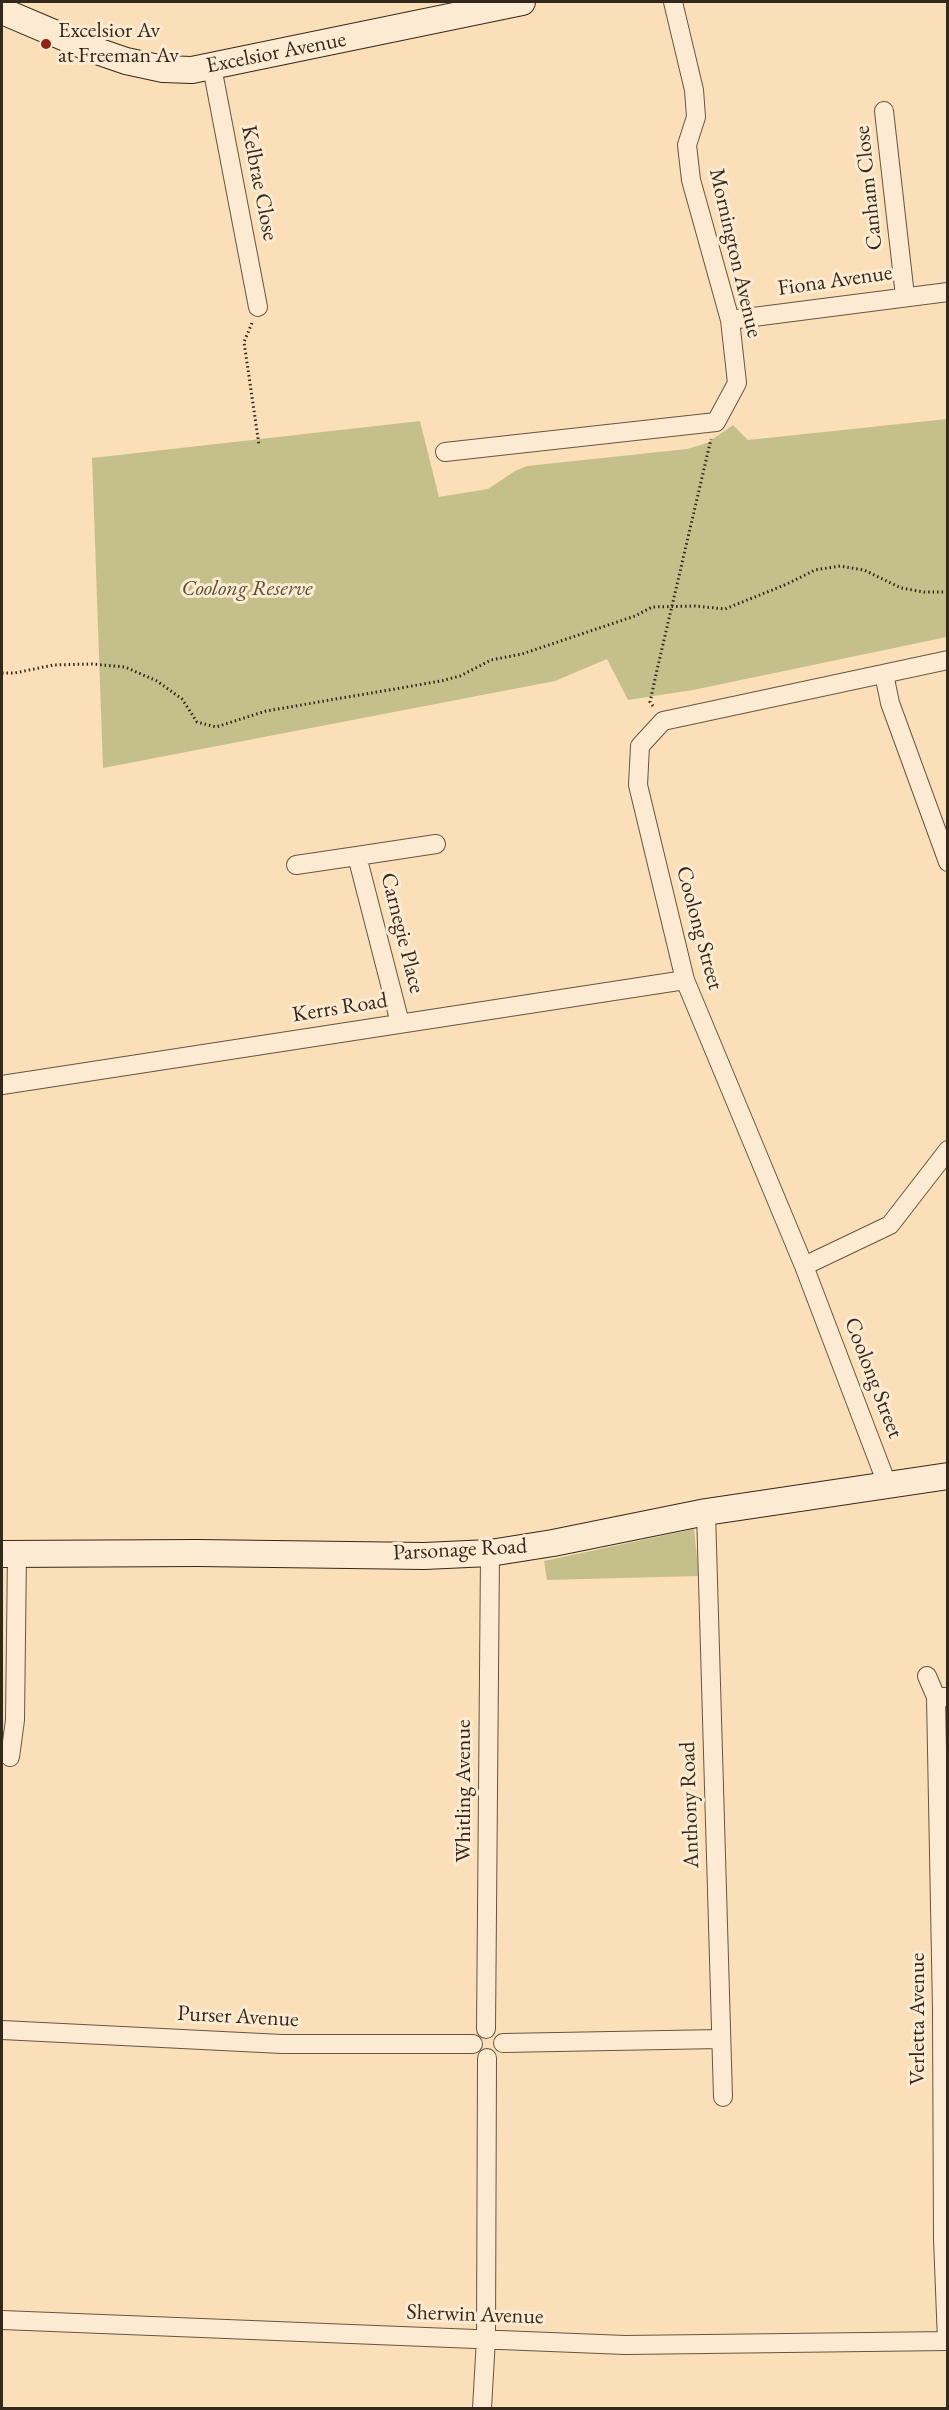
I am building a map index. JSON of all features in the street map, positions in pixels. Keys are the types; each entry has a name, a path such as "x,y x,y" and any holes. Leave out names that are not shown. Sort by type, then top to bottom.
{"street":[{"name":"Excelsior Avenue","path":"2,11 126,61 163,69 192,70 522,2"},
{"name":"Mornington Avenue","path":"673,2 694,90 696,117 687,145 691,180 730,320 737,383 716,423"},
{"name":"Kelbrae Close","path":"212,67 258,307"},
{"name":"Canham Close","path":"884,111 905,296"},
{"name":"Fiona Avenue","path":"730,320 948,292"},
{"path":"445,452 716,423"},
{"path":"663,721 948,660"},
{"path":"884,674 890,703 948,862"},
{"name":"Coolong Street","path":"663,721 640,746 638,785 685,981 804,1266 887,1484"},
{"name":"Carnegie Place","path":"296,865 436,844"},
{"name":"Carnegie Place","path":"357,856 400,1023"},
{"name":"Kerrs Road","path":"2,1085 685,981"},
{"path":"804,1266 890,1225 948,1150"},
{"name":"Parsonage Road","path":"9,1554 198,1552 424,1556 490,1553 553,1543 706,1512 948,1476"},
{"name":"Anthony Road","path":"706,1512 723,2097"},
{"name":"Whitling Avenue","path":"486,2029 490,1553"},
{"path":"9,1554 15,1720 10,1757"},
{"name":"Verletta Avenue","path":"927,1676 942,1697 942,2239 947,2341"},
{"path":"486,2029 496,2032 503,2043 498,2054 487,2058 476,2053 473,2044 476,2034 486,2029"},
{"name":"Purser Avenue","path":"2,2030 282,2044 473,2044"},
{"path":"503,2043 720,2039"},
{"path":"482,2409 486,2339 487,2058"},
{"name":"Sherwin Avenue","path":"2,2320 626,2345 947,2341"}],"path":[{"path":"258,307 244,342 259,445"},
{"path":"663,721 650,702 716,423"},
{"path":"2,673 63,665 92,664 125,667 157,681 182,699 197,722 216,727 266,711 460,676 491,660 522,654 635,616 652,607 724,609 787,584 815,570 840,566 864,570 901,588 924,592 948,592"}],"green space":[{"name":"Coolong Reserve","path":"947,419 947,637 693,690 628,700 607,659 555,681 103,768 92,458 420,421 439,497 488,489 527,466 687,449 707,443 733,425 748,440"},
{"path":"694,1529 699,1576 547,1580 544,1561"}],"place":[{"name":"Excelsior Av at Freeman Av","path":"46,44"}]}
